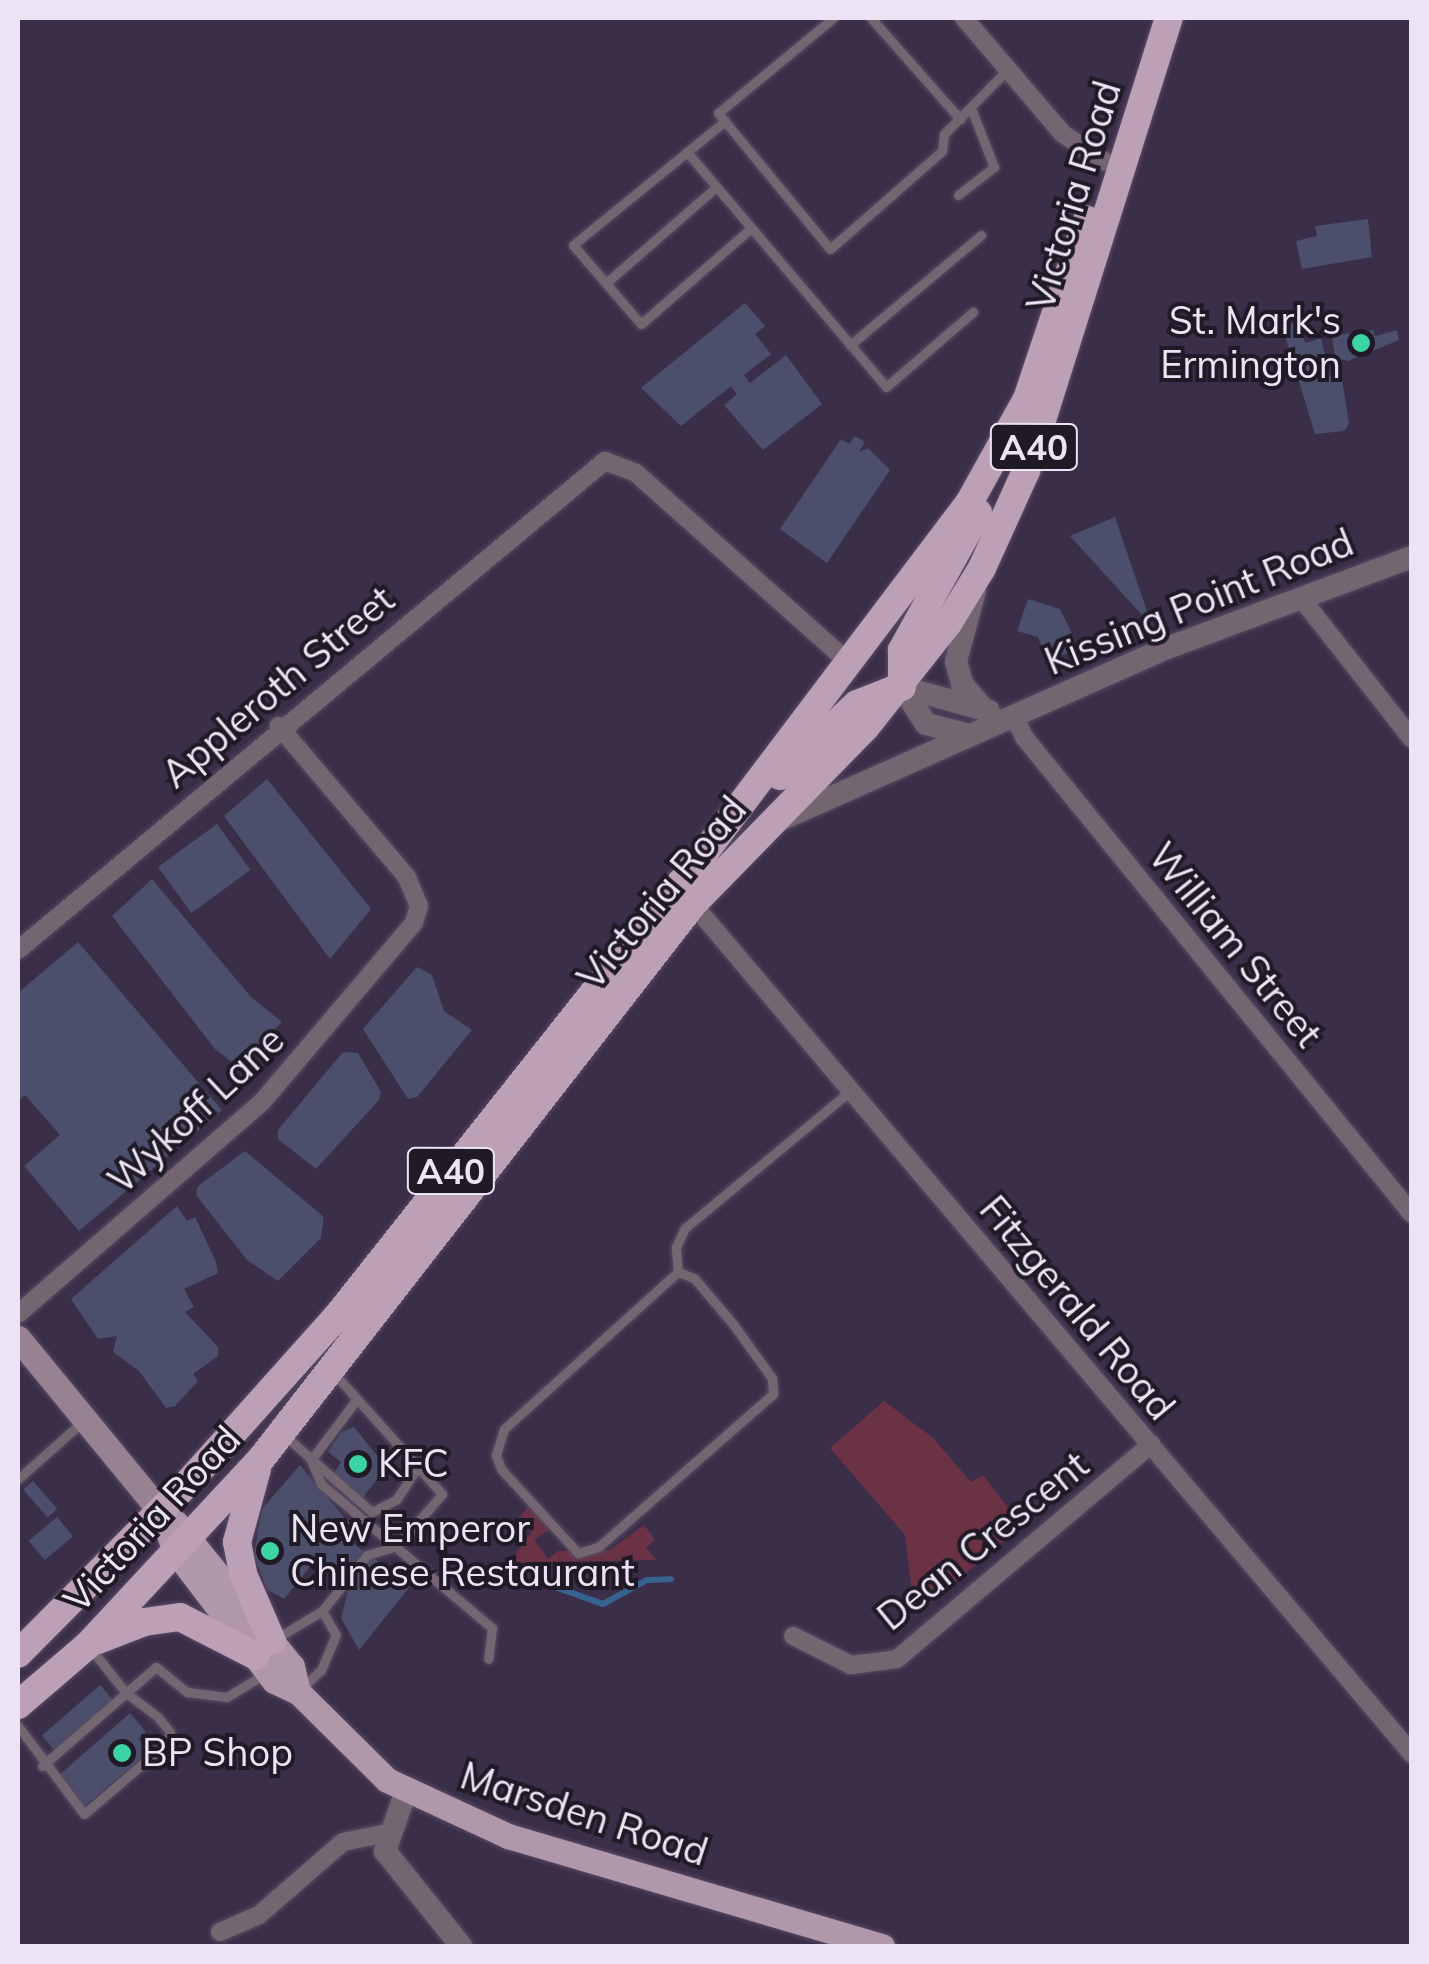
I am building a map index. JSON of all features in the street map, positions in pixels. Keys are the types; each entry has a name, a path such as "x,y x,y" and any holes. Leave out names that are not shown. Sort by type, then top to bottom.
{"highway":[{"name":"Victoria Road","path":"18,1654 160,1511 338,1314 705,852 969,503 1028,400 1153,18"},
{"name":"Victoria Road","path":"18,1706 88,1645 261,1458 694,904 902,687 982,568 1043,422 1169,18"},
{"path":"705,852 857,704 902,687 902,650 1003,467 1028,400"},
{"path":"261,1458 236,1542 265,1656"},
{"path":"88,1645 144,1622 180,1617 265,1656"}],"main road":[{"path":"18,1338 160,1511"},
{"name":"Marsden Road","path":"160,1511 265,1656 292,1666 298,1692 344,1744 406,1790 508,1836 882,1946"}],"street":[{"path":"964,18 1062,134 1106,162"},
{"name":"Appleroth Street","path":"18,950 279,726 605,461 623,464 847,661"},
{"name":"Kissing Point Road","path":"766,826 977,736 1012,714 1412,557"},
{"path":"982,568 956,660 962,684 985,710"},
{"path":"1301,598 1412,738"},
{"path":"902,687 1012,714"},
{"path":"902,687 926,724 977,736"},
{"name":"William Street","path":"1012,714 1412,1214"},
{"name":"Wykoff Lane","path":"18,1314 240,1124 402,938 419,906 416,890 279,726"},
{"name":"Fitzgerald Road","path":"694,904 1412,1754"},
{"name":"Dean Crescent","path":"793,1636 851,1665 897,1659 1151,1444"},
{"path":"406,1790 386,1833 384,1851 396,1872 461,1946"},
{"path":"220,1932 259,1915 342,1842 386,1833"}],"lane":[{"path":"833,18 718,113 830,249 942,150 944,134 1008,69"},
{"path":"871,18 960,119"},
{"path":"958,195 994,167 971,108"},
{"path":"725,121 573,245 641,324 752,228"},
{"path":"687,152 886,388 973,312"},
{"path":"606,283 716,187"},
{"path":"850,345 981,235"},
{"path":"678,1272 676,1248 686,1228 850,1091"},
{"path":"678,1272 694,1278 733,1324 772,1378 773,1394 598,1547 578,1553 501,1470 496,1455 504,1429 678,1272"},
{"path":"42,1766 156,1667 187,1692 228,1698 265,1656 322,1611 368,1554 397,1546 442,1494 330,1369"},
{"path":"311,1460 357,1399"},
{"path":"18,1480 84,1420"},
{"path":"281,1432 372,1512 396,1500 418,1465"},
{"path":"311,1460 321,1484 492,1628 488,1659"},
{"path":"298,1692 321,1670 336,1635 322,1611"},
{"path":"18,1726 42,1766 84,1814 168,1742 170,1732 158,1717 126,1693 88,1645"}],"shaded area":[{"path":"884,1401 932,1437 971,1482 983,1475 1022,1526 915,1616 905,1535 830,1448"},
{"path":"531,1503 552,1528 534,1540 548,1559 558,1551 610,1550 644,1525 655,1540 646,1548 657,1560 537,1562 519,1569 511,1560 532,1532 518,1519"}],"building":[{"path":"1368,219 1372,257 1302,269 1296,241 1317,236 1315,226"},
{"path":"745,303 765,326 755,334 771,354 744,375 750,383 786,355 822,404 763,450 724,405 737,394 731,386 681,426 641,388"},
{"path":"1299,321 1305,343 1321,338 1330,375 1342,378 1349,424 1344,431 1315,434 1282,326"},
{"name":"St. Mark's Ermington","path":"1373,330 1375,336 1397,330 1399,340 1348,361 1335,358 1332,336"},
{"path":"855,436 865,442 859,452 868,448 890,470 827,563 780,529 841,439 849,444"},
{"path":"1115,517 1152,626 1070,536"},
{"path":"1028,599 1060,609 1079,648 1048,661 1038,637 1017,631"},
{"path":"267,779 371,909 330,959 224,816"},
{"path":"217,824 251,870 191,913 158,867"},
{"path":"152,879 251,997 282,1022 237,1066 215,1049 112,916"},
{"path":"78,942 222,1110 79,1231 24,1166 60,1135 25,1095 18,1101 18,993"},
{"path":"417,967 432,975 444,1011 472,1030 417,1097 408,1099 363,1029"},
{"path":"343,1052 358,1053 381,1092 379,1100 316,1169 278,1139 278,1130"},
{"path":"245,1151 324,1217 321,1238 278,1281 247,1260 196,1195 198,1186"},
{"path":"177,1206 187,1221 195,1217 216,1262 218,1273 184,1289 194,1307 185,1312 218,1347 218,1356 193,1374 198,1381 175,1406 166,1408 139,1371 113,1352 117,1336 98,1339 71,1299"},
{"path":"354,1427 386,1467 362,1499 328,1482 341,1462 328,1452 341,1432"},
{"path":"300,1465 356,1531 348,1540 411,1585 359,1650 341,1618 350,1583 318,1557 284,1599 267,1590 254,1554 262,1509"},
{"path":"33,1481 57,1509 47,1517 23,1490"},
{"path":"57,1517 73,1536 45,1560 29,1541"},
{"path":"100,1685 118,1706 60,1757 42,1736"},
{"path":"130,1713 146,1732 138,1739 149,1752 82,1808 57,1777"}],"waterway":[{"path":"535,1580 603,1604 647,1580 671,1579"}],"place":[{"name":"St. Mark's Ermington","path":"1361,343"},
{"name":"KFC","path":"358,1464"},
{"name":"New Emperor Chinese Restaurant","path":"270,1551"},
{"name":"BP Shop","path":"122,1753"}]}
